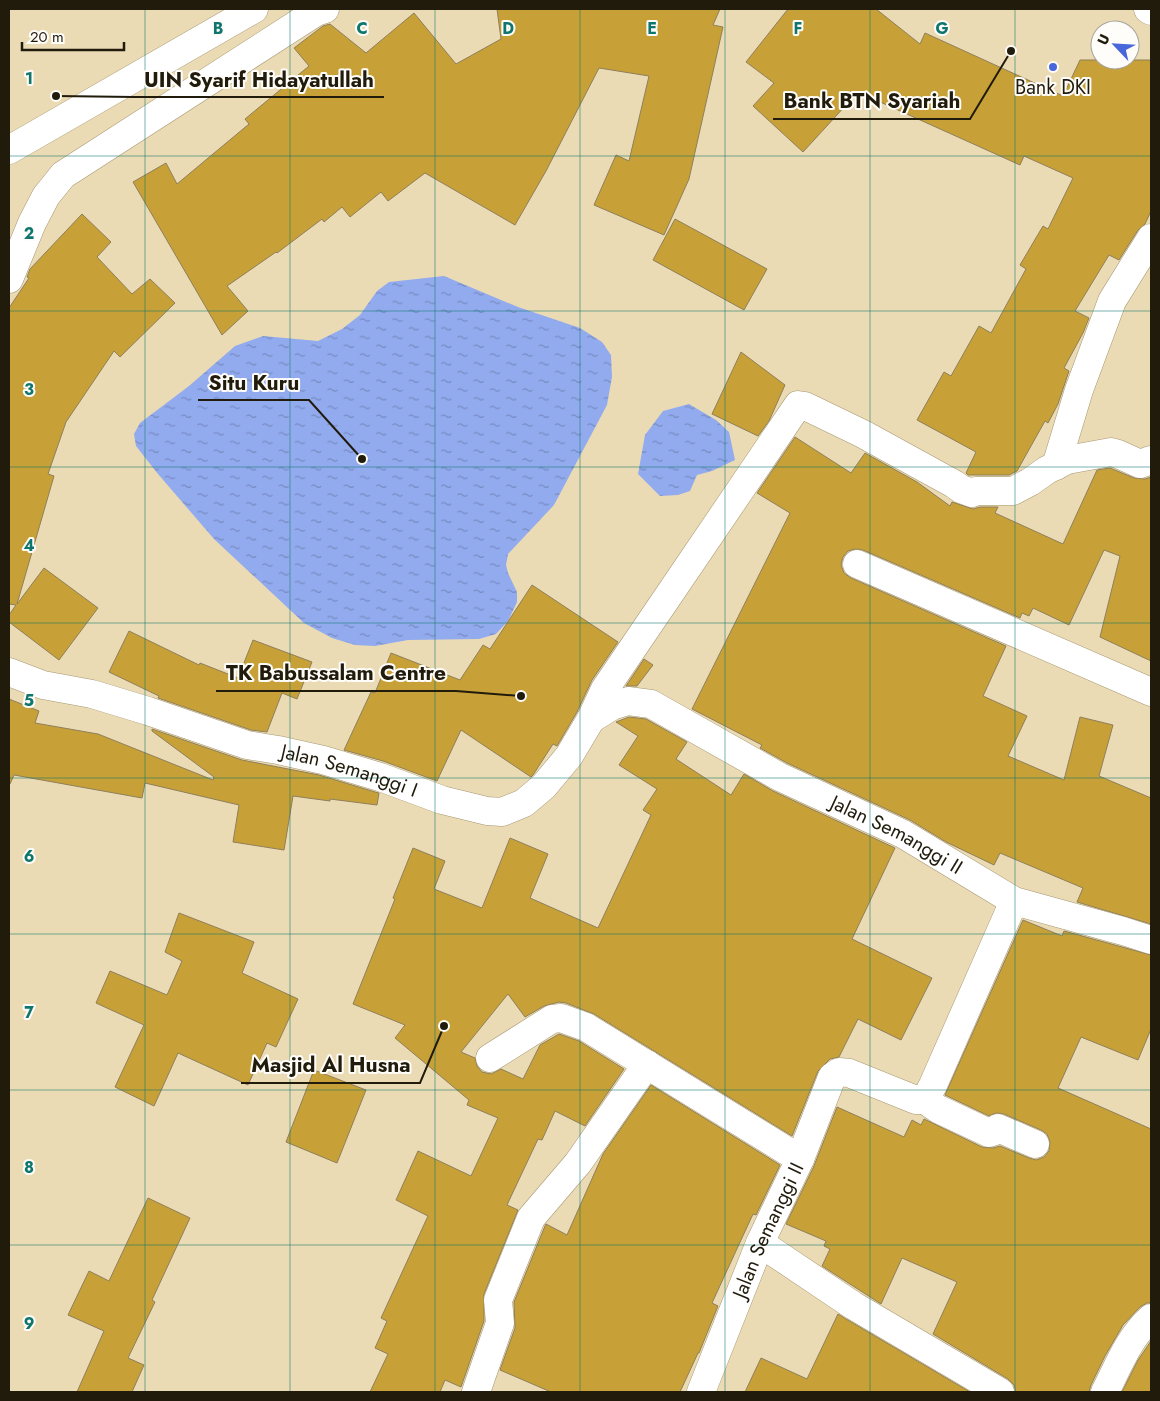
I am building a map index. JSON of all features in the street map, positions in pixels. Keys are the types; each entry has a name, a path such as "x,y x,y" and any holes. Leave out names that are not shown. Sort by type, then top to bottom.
{"main road":[{"path":"9,150 254,9"},
{"path":"9,279 32,223 46,196 63,175 316,12 325,9"},
{"path":"1056,466 1079,390 1112,301 1151,238"},
{"path":"592,719 605,689 798,405 805,406 863,434 961,489 972,493 976,490 1013,490 1067,460 1111,452 1140,464 1151,460"},
{"path":"857,564 1151,692"},
{"name":"Jalan Semanggi I","path":"9,672 43,685 92,694 148,711 247,746 278,750 324,760 380,777 442,800 487,811 502,812 524,803 544,786 569,756 592,719 612,706 628,701 651,704"},
{"name":"Jalan Semanggi II","path":"651,704 780,777 903,834 1014,901 1151,940"},
{"path":"1014,901 925,1100 938,1109 989,1133 998,1128 1036,1144"},
{"path":"490,1058 552,1019 561,1018 586,1027 800,1159"},
{"path":"476,1392 500,1323 498,1300 531,1218 578,1163 646,1064"},
{"name":"Jalan Semanggi II","path":"701,1392 760,1243 800,1159 832,1076 839,1072 849,1072 916,1100 925,1100"},
{"path":"760,1243 854,1306 1000,1392"},
{"path":"1105,1392 1129,1345 1151,1318"}],"water":[{"path":"444,276 518,307 580,328 602,342 611,355 612,377 607,405 554,505 508,554 506,565 517,592 517,602 508,621 496,634 479,639 408,640 375,646 355,645 332,638 304,623 214,539 136,446 134,434 140,423 189,386 235,346 263,336 318,341 342,329 360,315 377,291 389,282"},
{"path":"689,404 716,420 729,432 735,460 712,471 697,475 690,491 678,495 660,496 638,474 645,435 663,411"}],"building":[{"path":"497,9 720,9 713,25 723,27 689,179 664,235 594,205 616,155 629,161 649,76 599,68 546,171 515,225 425,173 388,201 381,192 350,217 342,207 324,222 322,219 277,253 227,286 248,311 222,335 133,182 166,163 177,184 249,124 245,119 309,66 294,48 323,26 330,24 366,53 414,13 456,64 501,39"},
{"path":"788,9 876,9 920,44 925,33 1063,96 1080,60 1090,60 1090,70 1140,70 1140,60 1151,60 1151,211 1145,224 1138,230 1119,260 1109,255 1075,311 1089,318 1064,368 1069,371 1058,404 1048,423 1045,421 1017,471 1009,475 968,475 966,473 976,452 917,420 944,372 951,376 979,326 991,333 1026,269 1020,265 1043,226 1048,229 1073,178 1024,156 1020,165 858,92 803,152 753,106 774,83 746,62"},
{"path":"82,214 111,242 97,257 132,294 150,279 175,303 120,357 114,351 66,422 48,474 54,476 17,604 44,568 98,608 59,660 9,622 9,615 16,605 9,604 9,308 29,278 27,277 30,269"},
{"path":"675,219 767,269 744,310 653,260"},
{"path":"741,352 785,385 769,421 758,436 712,414"},
{"path":"795,437 851,473 865,453 917,482 950,506 952,502 973,509 998,507 995,513 1063,544 1097,470 1110,468 1134,478 1145,479 1151,477 1151,661 1100,637 1120,556 1104,550 1069,625 1033,608 1029,616 1022,613 1020,618 863,550 855,549 848,551 843,557 841,565 844,573 851,578 1006,646 983,696 1027,716 1008,756 1064,780 1080,717 1113,725 1099,776 1151,798 1151,924 1077,902 1083,888 1000,853 994,865 946,842 910,820 787,763 760,748 762,745 692,709 790,513 757,493"},
{"path":"532,585 618,642 592,680 577,712 557,746 553,744 531,777 461,730 437,781 383,761 344,750 371,692 375,693 391,653 460,680 483,645 490,649"},
{"path":"129,631 199,665 200,663 238,678 253,640 312,662 297,699 282,693 267,732 251,730 158,698 159,696 109,672"},
{"path":"644,659 653,665 637,686 626,686"},
{"path":"9,699 39,711 35,723 98,734 213,780 214,777 152,731 152,729 242,760 319,775 379,793 377,805 293,796 284,850 233,842 239,805 145,783 142,798 14,775 10,784"},
{"path":"629,717 646,719 687,742 676,759 731,795 744,774 773,791 895,848 852,939 932,978 901,1040 858,1019 839,1057 830,1059 818,1071 792,1136 594,1014 559,1002 544,1006 525,1017 508,994 461,1052 475,1058 477,1066 482,1072 491,1074 501,1069 523,1079 540,1045 559,1034 579,1041 624,1069 585,1126 555,1111 542,1140 538,1139 507,1205 518,1210 484,1294 484,1321 461,1387 445,1380 440,1392 370,1392 388,1354 375,1348 387,1321 381,1318 428,1216 396,1200 418,1151 471,1176 498,1118 467,1105 469,1100 395,1038 405,1025 353,1004 395,899 393,898 413,848 445,861 434,889 482,908 510,838 548,854 530,898 598,928 651,815 643,810 657,789 619,765 638,736 616,722"},
{"path":"179,913 254,942 242,973 298,999 276,1047 267,1043 248,1085 178,1053 154,1106 115,1087 144,1025 96,1003 110,971 167,995 182,961 165,952"},
{"path":"1023,920 1062,936 1064,931 1151,955 1151,1029 1138,1060 1081,1037 1058,1088 1151,1129 1151,1303 1140,1307 1123,1325 1105,1356 1089,1392 1016,1392 1014,1385 1008,1379 933,1334 957,1282 902,1258 881,1304 822,1266 830,1249 824,1246 826,1241 786,1224 814,1166 837,1107 904,1137 912,1120 921,1125 924,1119 982,1147 993,1148 1000,1146 1036,1160 1044,1157 1049,1151 1050,1142 1047,1134 1041,1130 1004,1114 996,1113 989,1116 945,1095"},
{"path":"314,1070 366,1090 337,1163 286,1142"},
{"path":"651,1085 780,1165 756,1215 753,1214 712,1303 718,1306 699,1353 680,1392 551,1392 500,1370 515,1328 514,1302 546,1224 567,1235 603,1154"},
{"path":"148,1198 190,1218 152,1300 155,1302 128,1358 144,1365 132,1392 77,1392 104,1331 68,1315 89,1271 109,1281"},
{"path":"838,1314 970,1392 745,1392 761,1358 807,1379"},
{"path":"1151,1341 1151,1392 1122,1392 1138,1360"}],"place":[{"name":"Bank BTN Syariah","path":"1011,51"},
{"name":"Bank DKI","path":"1053,67"},
{"name":"UIN Syarif Hidayatullah","path":"56,96"},
{"name":"Situ Kuru","path":"362,459"},
{"name":"TK Babussalam Centre","path":"521,696"},
{"name":"Masjid Al Husna","path":"444,1026"}]}
